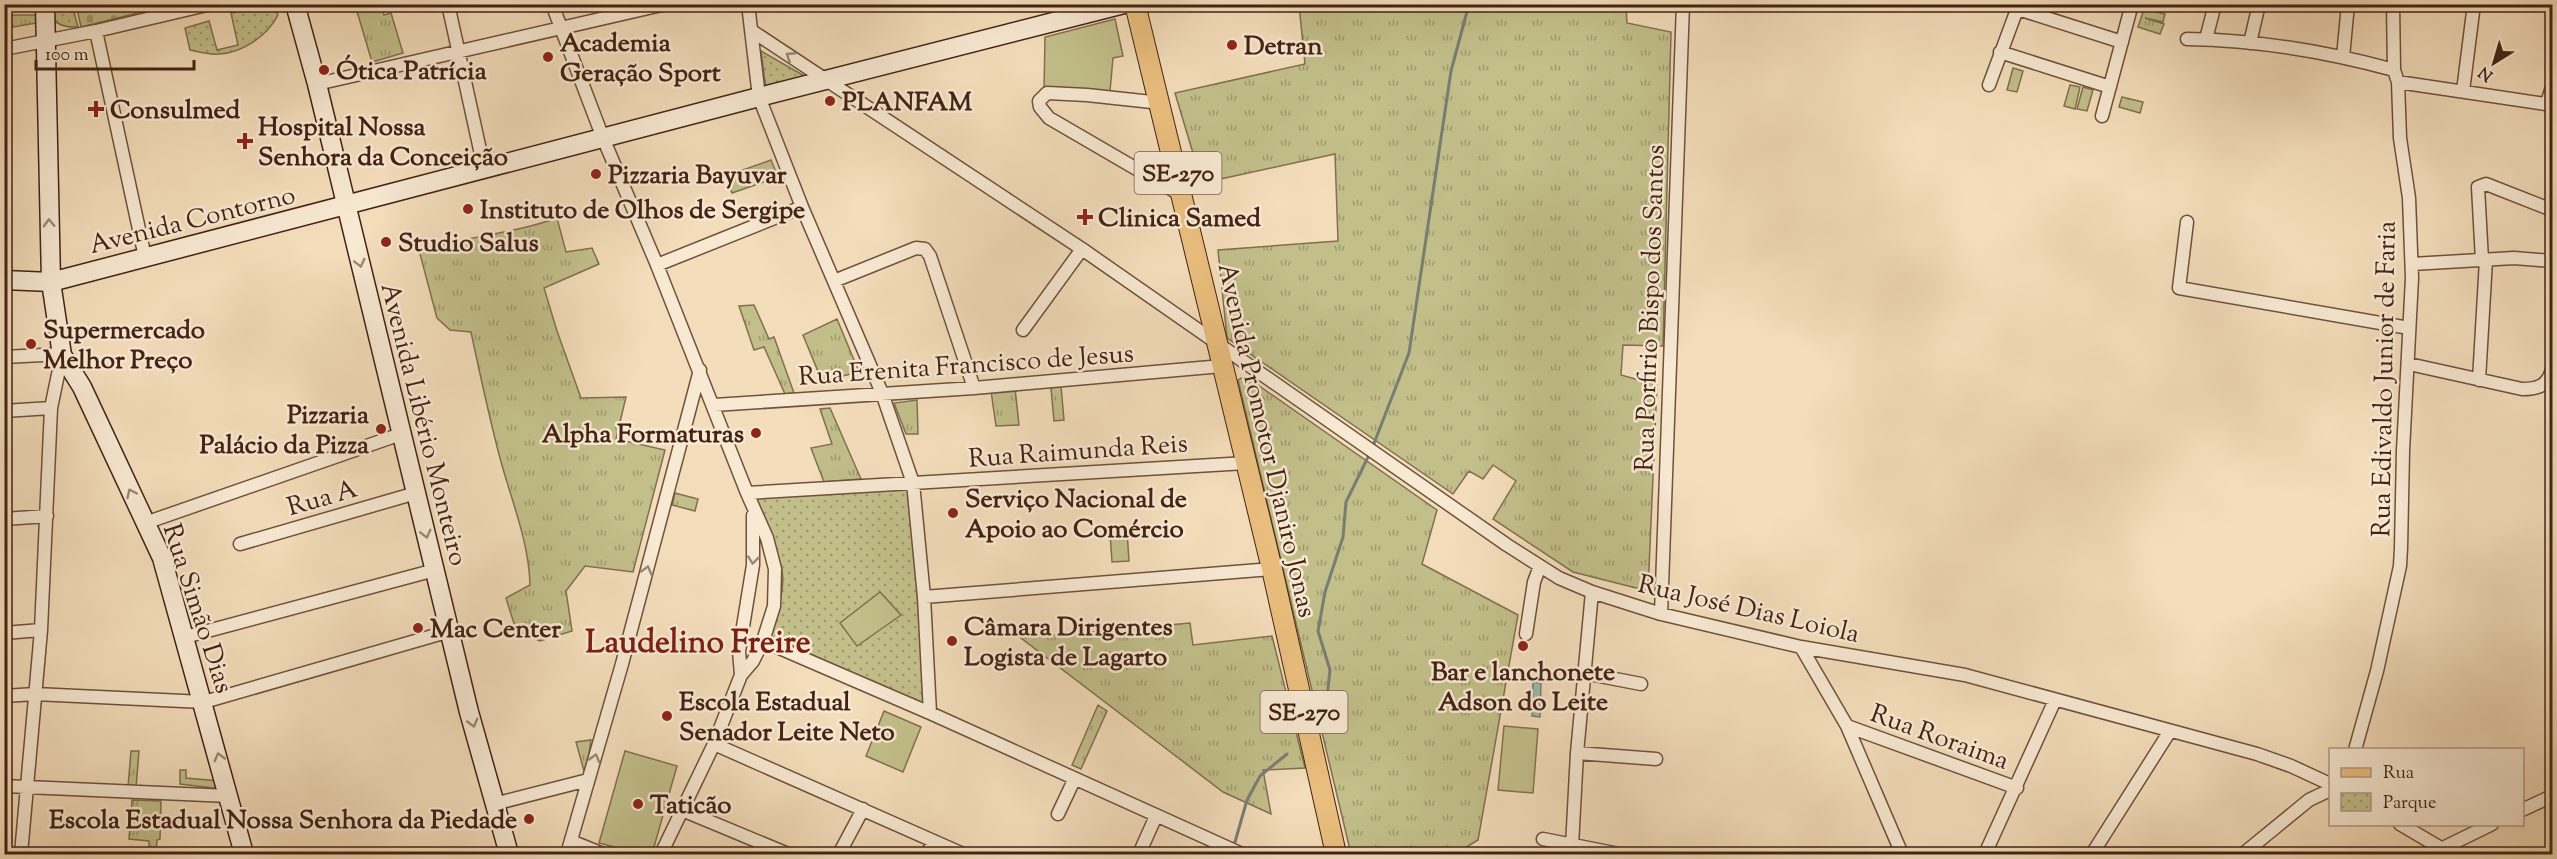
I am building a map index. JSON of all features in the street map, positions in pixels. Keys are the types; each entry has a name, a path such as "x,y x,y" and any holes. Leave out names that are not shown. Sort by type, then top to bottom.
{"main road":[{"path":"45,4 51,282 62,355"},
{"name":"Avenida Libério Monteiro","path":"295,4 317,84 450,631 509,855"},
{"name":"Avenida Contorno","path":"4,280 51,282 1124,4"},
{"name":"Avenida Promotor Djaniro Jonas","path":"1135,4 1184,196 1216,342 1272,569 1336,855"},
{"name":"Rua Simão Dias","path":"62,355 82,387 162,558 204,702 244,855"}],"street":[{"path":"4,49 96,32 211,4"},
{"path":"448,4 484,168"},
{"path":"552,4 603,138 772,550 776,581 774,606 763,641 753,661 741,675 714,744 661,855"},
{"path":"317,84 666,4"},
{"path":"748,4 759,97 802,207 882,393 913,483 924,597 930,713"},
{"name":"Rua Porfirio Bispo dos Santos","path":"1661,614 1683,4"},
{"path":"2102,116 2132,4"},
{"path":"2206,39 2216,4"},
{"path":"2250,44 2259,4"},
{"path":"2343,57 2348,4"},
{"name":"Rua Edivaldo Junior de Faria","path":"2356,748 2378,670 2400,566 2412,264 2409,198 2400,138 2393,4"},
{"path":"2463,91 2474,4"},
{"path":"1989,85 2018,7 2122,42"},
{"name":"Rua José Dias Loiola","path":"752,31 1082,249 1359,443 1559,578 1592,592 1661,614 1801,647 1965,675 2273,759 2329,783"},
{"path":"96,32 145,257"},
{"path":"2187,39 2250,44 2343,57 2396,76 2463,91 2550,104 2553,87"},
{"path":"2000,52 2110,87"},
{"path":"1161,103 1047,93 1039,101 1040,108 1049,118 1184,196"},
{"path":"2479,380 2484,260 2478,187 2486,184 2553,210"},
{"path":"657,265 802,207"},
{"path":"2187,222 2179,288 2409,328"},
{"path":"834,281 916,248 925,249 930,256 974,388"},
{"path":"1023,330 1082,249"},
{"path":"2412,264 2514,258 2553,261"},
{"path":"4,357 62,355 51,408 41,630 21,855"},
{"path":"2409,364 2522,389 2536,389 2544,385 2553,370"},
{"name":"Rua Erenita Francisco de Jesus","path":"714,405 974,388 1222,366"},
{"path":"567,855 622,664 700,370"},
{"path":"4,411 51,408"},
{"path":"145,523 401,434"},
{"name":"Rua Raimunda Reis","path":"749,497 913,483 1246,463"},
{"name":"Rua A","path":"240,544 416,493"},
{"path":"741,675 739,656 754,550 749,497"},
{"path":"4,519 47,516"},
{"path":"1526,634 1534,582 1540,566"},
{"path":"924,597 1272,569"},
{"path":"185,637 435,570"},
{"path":"1572,846 1577,753 1592,592"},
{"path":"4,633 41,630"},
{"path":"4,696 35,694 204,702 450,631"},
{"path":"763,641 930,713 1235,853"},
{"path":"1801,647 1847,726 1902,855"},
{"path":"739,656 753,661"},
{"path":"1584,673 1641,684"},
{"path":"1985,855 2055,700"},
{"name":"Rua Roraima","path":"1847,726 2017,788"},
{"path":"2092,855 2170,731"},
{"path":"714,744 963,855"},
{"path":"1577,753 1656,759"},
{"path":"494,804 588,780"},
{"path":"1058,814 1074,780"},
{"path":"4,786 229,796"},
{"path":"2243,855 2309,800 2329,791"},
{"path":"2524,810 2553,796"},
{"path":"838,855 863,809"},
{"path":"682,810 788,855"},
{"path":"1139,855 1156,816"},
{"path":"2402,826 2446,852 2490,826"},
{"path":"1543,839 1619,855"},
{"path":"571,841 603,855"},
{"path":"927,855 934,841"}],"green space":[{"path":"76,4 170,4 170,5 81,27"},
{"path":"48,5 72,5 78,27 57,23 50,16"},
{"path":"273,5 278,15 268,29 254,42 228,53 208,54 190,50 185,28 209,21 217,50 238,45 231,13"},
{"path":"381,5 384,15 391,13 403,53 372,62 356,8"},
{"path":"1299,5 1626,5 1627,23 1671,32 1663,346 1623,345 1621,375 1657,385 1648,591 1573,572 1493,519 1516,481 1493,465 1483,479 1469,471 1453,494 1227,338 1218,250 1338,241 1335,154 1202,183 1175,93 1305,64"},
{"path":"2144,9 2165,14 2163,22 2145,18 2164,24 2160,34 2138,27"},
{"path":"10,15 36,15 37,23 13,27"},
{"path":"1115,19 1123,56 1113,58 1110,91 1044,90 1045,37"},
{"path":"761,51 808,78 766,89"},
{"path":"2013,68 2023,71 2017,92 2007,90"},
{"path":"2070,85 2080,87 2075,109 2064,106"},
{"path":"2083,87 2093,90 2087,111 2077,109"},
{"path":"2122,97 2143,102 2140,113 2119,107"},
{"path":"771,160 778,177 732,193 726,176"},
{"path":"557,218 566,252 592,248 599,264 544,288 581,398 626,397 616,439 665,450 633,572 585,566 566,591 572,631 540,641 516,630 506,598 530,585 529,569 523,537 492,427 471,332 450,330 437,318 419,250 523,228"},
{"path":"754,305 769,339 774,337 794,393 785,394 764,347 754,350 739,306"},
{"path":"837,319 859,372 822,381 803,335"},
{"path":"1245,376 1437,510 1422,564 1518,615 1478,840 1455,854 1351,854 1238,380"},
{"path":"1061,386 1064,420 1054,421 1051,388"},
{"path":"1015,388 1019,425 996,426 991,391"},
{"path":"917,400 918,434 906,434 894,403"},
{"path":"830,408 861,479 824,482 811,448 832,444 820,409"},
{"path":"910,487 925,706 768,635 781,595 782,571 773,542 749,497"},
{"path":"675,493 698,499 695,511 672,505"},
{"path":"1127,531 1129,561 1112,562 1110,533"},
{"path":"880,592 901,615 857,646 840,623"},
{"path":"1190,623 1193,645 1272,636 1305,768 1263,770 1271,814 1223,792 1021,638"},
{"path":"1098,705 1107,711 1081,769 1072,765"},
{"path":"884,711 921,727 903,772 866,756"},
{"path":"1504,726 1538,729 1533,793 1498,790"},
{"path":"591,740 586,773 576,742"},
{"path":"131,751 139,751 136,788 128,787"},
{"name":"Taticão","path":"625,751 677,766 652,854 641,854 599,843"},
{"path":"180,770 186,770 186,778 219,781 222,789 180,784"},
{"path":"132,800 161,801 160,839 157,840 156,854 149,854 149,841 129,839"}],"water":[{"path":"1533,682 1541,683 1540,717 1532,716"}],"waterway":[{"path":"1373,446 1409,353 1451,71 1469,4"},
{"path":"1324,724 1330,670 1318,631 1325,592 1343,537 1346,502 1369,455"},
{"path":"1235,842 1247,800 1260,776 1287,754"}],"place":[{"name":"Detran","path":"1232,45"},
{"name":"Academia Geração Sport","path":"548,57"},
{"name":"Ótica Patrícia","path":"324,70"},
{"name":"PLANFAM","path":"830,101"},
{"name":"Consulmed","path":"96,109"},
{"name":"Hospital Nossa Senhora da Conceição","path":"245,141"},
{"name":"Pizzaria Bayuvar","path":"596,174"},
{"name":"Instituto de Olhos de Sergipe","path":"468,209"},
{"name":"Clinica Samed","path":"1085,217"},
{"name":"Studio Salus","path":"386,242"},
{"name":"Supermercado Melhor Preço","path":"31,344"},
{"name":"Pizzaria Palácio da Pizza","path":"381,429"},
{"name":"Alpha Formaturas","path":"756,433"},
{"name":"Serviço Nacional de Apoio ao Comércio","path":"953,513"},
{"name":"Mac Center","path":"418,628"},
{"name":"Câmara Dirigentes Logista de Lagarto","path":"952,641"},
{"name":"Bar e lanchonete Adson do Leite","path":"1523,646"},
{"name":"Escola Estadual Senador Leite Neto","path":"667,716"},
{"name":"Taticão","path":"638,804"},
{"name":"Escola Estadual Nossa Senhora da Piedade","path":"529,819"}],"district":[{"name":"Laudelino Freire","path":"698,641"}]}
